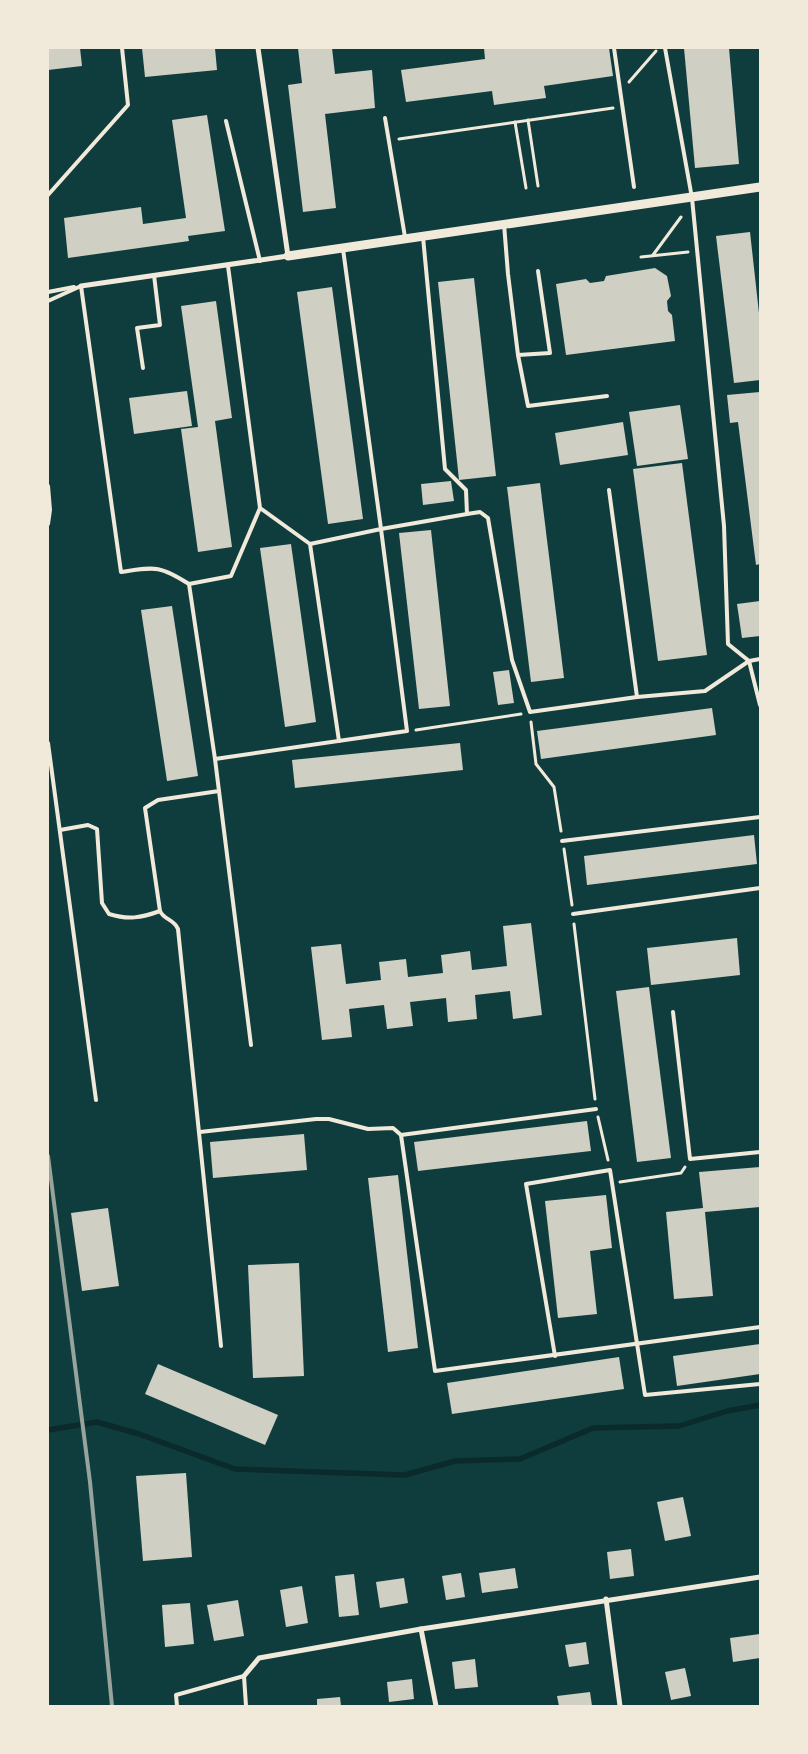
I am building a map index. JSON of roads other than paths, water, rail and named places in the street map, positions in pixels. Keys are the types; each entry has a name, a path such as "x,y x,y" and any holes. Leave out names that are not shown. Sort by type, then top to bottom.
{"street":[{"path":"258,48 288,256"},
{"path":"81,286 760,187"},
{"path":"244,1676 259,1658 606,1599 760,1578"},
{"path":"606,1599 620,1706"},
{"path":"421,1629 436,1706"}],"lane":[{"path":"48,195 128,105 122,48"},
{"path":"614,48 634,187"},
{"path":"665,48 692,198 724,526 728,644 749,661 760,705"},
{"path":"384,118 405,240"},
{"path":"226,122 260,261"},
{"path":"504,224 518,355 528,406 607,396"},
{"path":"423,237 445,469 466,490 467,514"},
{"path":"214,759 407,732 343,249"},
{"path":"81,286 121,572 159,568 169,571 189,584 231,576 260,508 228,266"},
{"path":"518,355 550,353 538,271"},
{"path":"142,368 137,328 160,325 154,276"},
{"path":"48,292 81,286"},
{"path":"48,301 81,286"},
{"path":"48,486 50,510 48,524"},
{"path":"609,490 638,697"},
{"path":"260,508 310,544 339,741"},
{"path":"310,544 381,529 480,512 488,518 512,660 530,712 638,697 705,691 749,661 760,659"},
{"path":"189,584 219,791 251,1045"},
{"path":"48,743 96,1100"},
{"path":"219,791 158,800 145,808 160,911 169,920 173,920 178,929 221,1346"},
{"path":"562,841 760,817"},
{"path":"60,830 88,825 97,829 102,903 109,914 120,917 139,918 160,911"},
{"path":"573,914 760,888"},
{"path":"673,1012 690,1159 760,1152"},
{"path":"401,1135 596,1109"},
{"path":"200,1132 316,1119 339,1121 368,1129 393,1128 401,1135 435,1371 760,1327"},
{"path":"555,1356 526,1184 610,1170 638,1345 644,1395 760,1384"},
{"path":"177,1706 176,1695 244,1676 246,1706"}],"waterway":[{"path":"48,1430 97,1422 139,1434 235,1469 405,1475 455,1461 520,1459 593,1428 679,1426 727,1411 760,1405"}],"railway":[{"path":"48,1156 90,1482 112,1706"}]}
